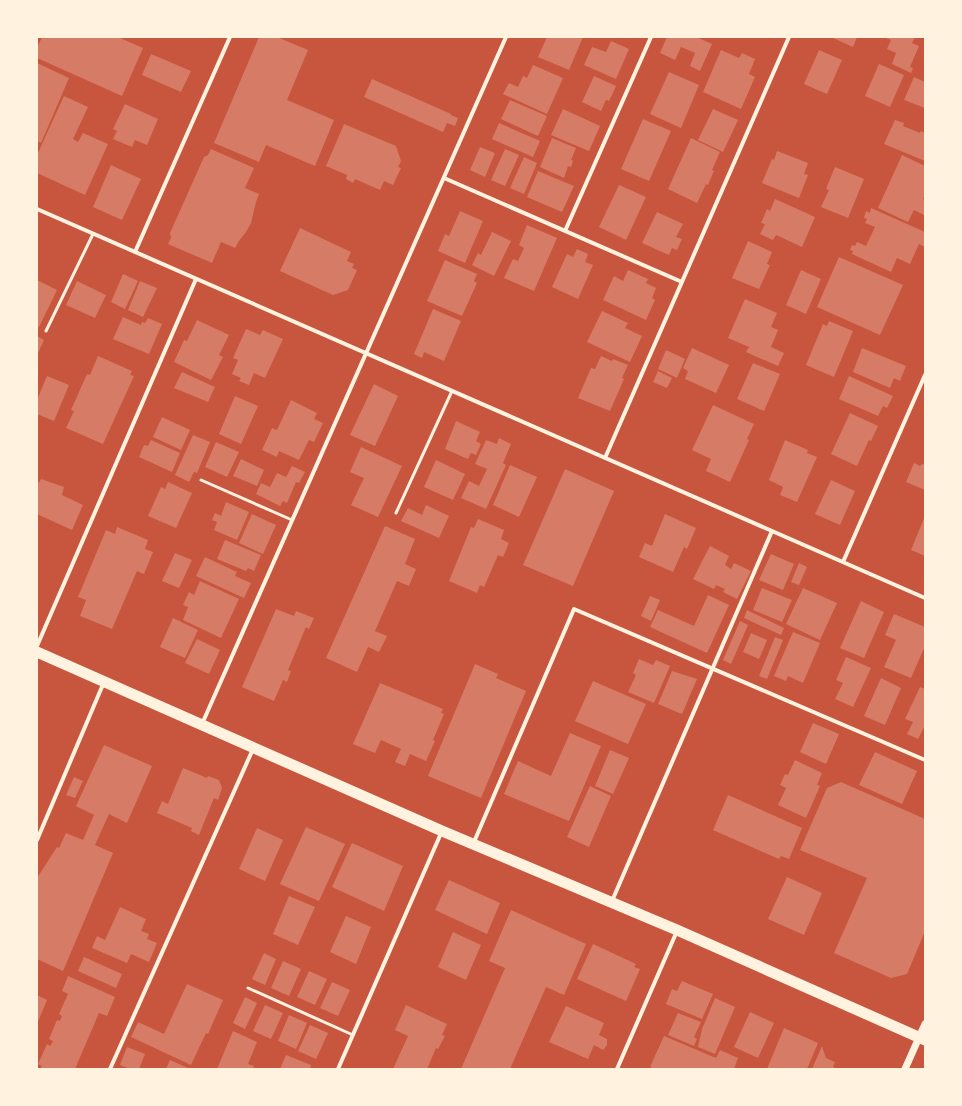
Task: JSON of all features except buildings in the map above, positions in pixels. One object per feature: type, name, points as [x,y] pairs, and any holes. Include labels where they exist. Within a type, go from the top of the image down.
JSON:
[{"type":"highway","points":[[37,652],[442,831],[677,930],[922,1038]]},
{"type":"street","points":[[135,252],[230,37]]},
{"type":"street","points":[[202,724],[506,37]]},
{"type":"street","points":[[565,231],[651,37]]},
{"type":"street","points":[[605,458],[788,37]]},
{"type":"street","points":[[444,178],[682,282]]},
{"type":"street","points":[[37,209],[925,598]]},
{"type":"street","points":[[37,646],[196,279]]},
{"type":"street","points":[[843,562],[925,375]]},
{"type":"street","points":[[612,902],[772,531]]},
{"type":"street","points":[[473,844],[574,609],[925,760]]},
{"type":"street","points":[[37,840],[104,682]]},
{"type":"street","points":[[110,1069],[254,747]]},
{"type":"street","points":[[338,1069],[442,831]]},
{"type":"street","points":[[616,1069],[677,930]]},
{"type":"street","points":[[905,1069],[922,1038],[925,1024]]},
{"type":"lane","points":[[46,331],[93,234]]},
{"type":"lane","points":[[396,513],[452,391]]},
{"type":"lane","points":[[200,480],[292,520]]},
{"type":"lane","points":[[248,988],[353,1035]]}]
